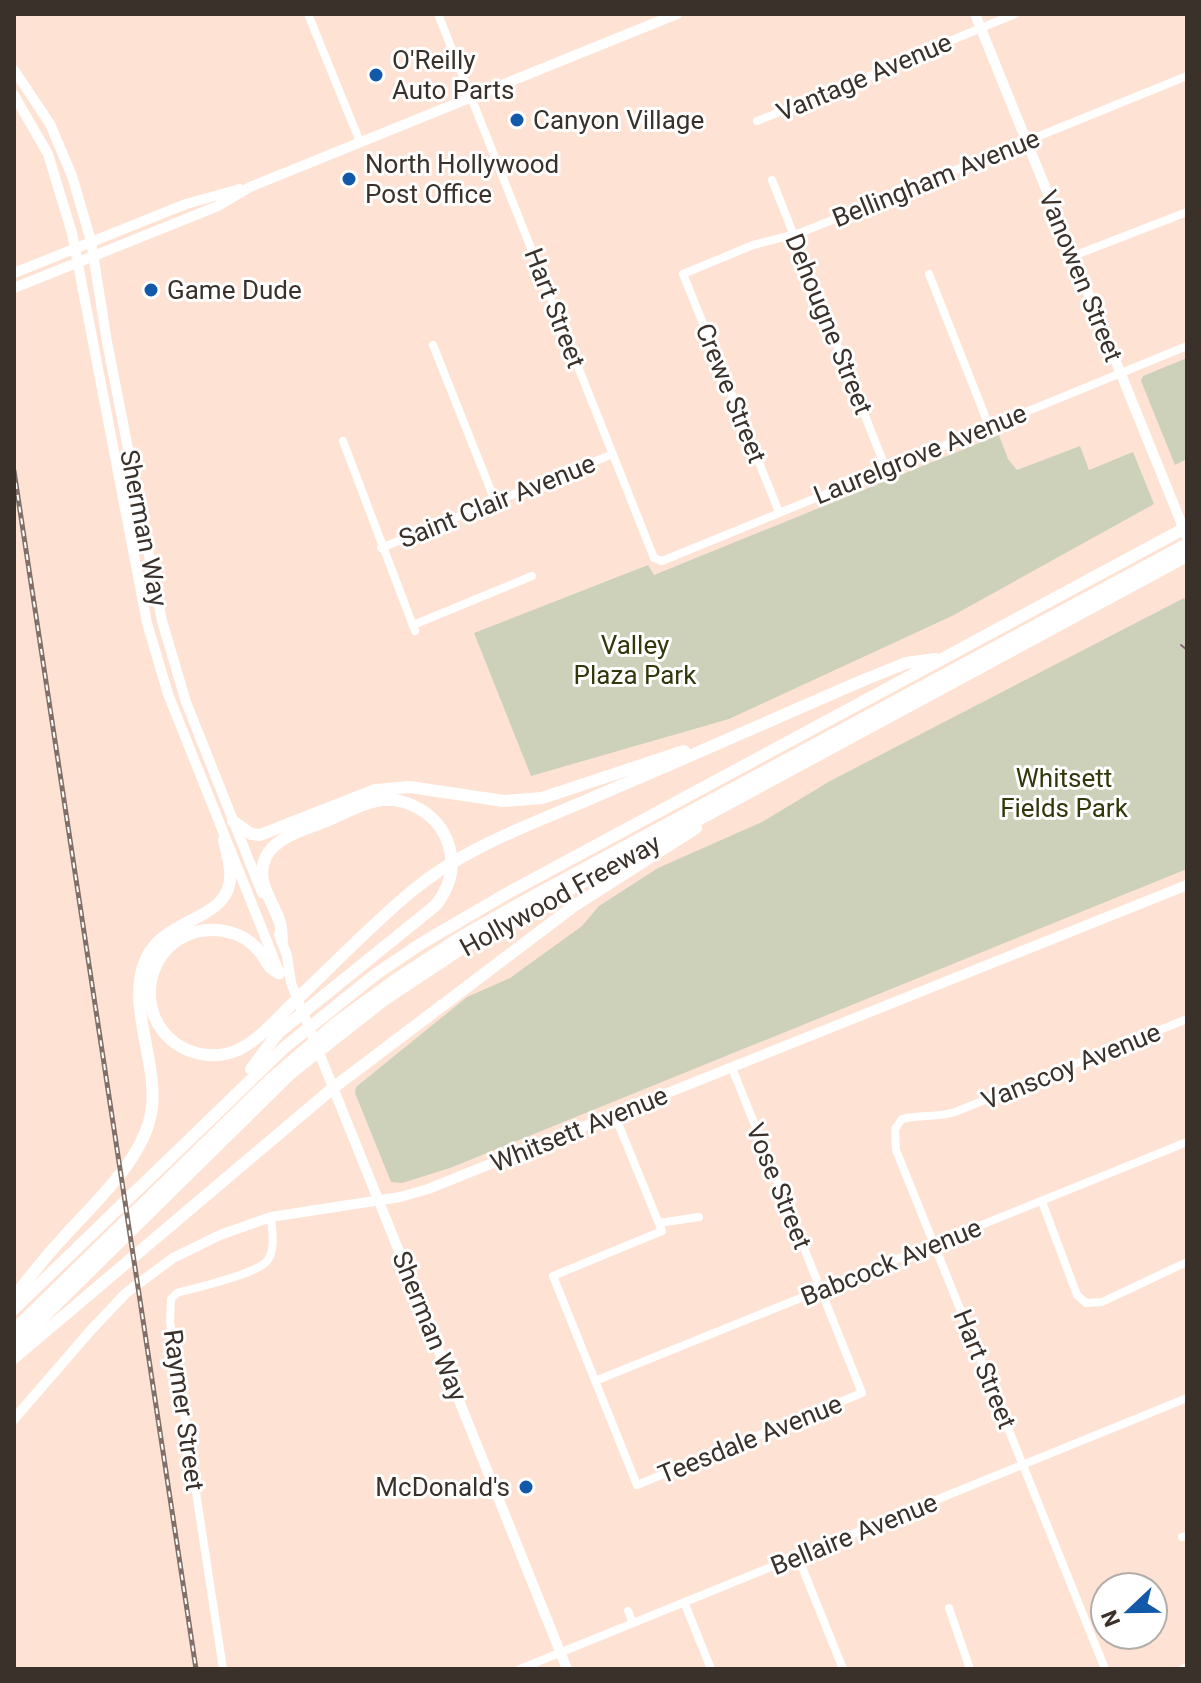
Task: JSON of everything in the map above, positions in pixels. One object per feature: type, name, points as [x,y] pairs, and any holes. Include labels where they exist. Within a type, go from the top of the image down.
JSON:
[{"type":"highway","name":"Hollywood Freeway","points":[[14,1346],[291,1073],[372,1009],[470,943],[741,796],[1163,554],[1187,527]]},
{"type":"highway","points":[[14,1330],[270,1080],[336,1023],[395,980],[528,899],[1163,554],[1187,537]]},
{"type":"highway","points":[[14,1320],[285,1057],[351,1004],[421,954],[518,897],[1187,544]]},
{"type":"highway","name":"Hollywood Freeway","points":[[14,1309],[285,1047],[336,1005],[422,943],[506,894],[946,657],[1163,554],[1187,556]]},
{"type":"highway","points":[[279,973],[270,969],[258,949],[242,937],[221,930],[198,932],[172,944],[156,964],[149,991],[153,1014],[170,1040],[190,1051],[217,1055],[237,1050],[276,1020],[428,878],[471,852],[906,663],[946,657]]},
{"type":"highway","points":[[233,821],[251,834],[260,835],[355,797],[396,787],[504,801],[542,798],[726,740]]},
{"type":"highway","points":[[14,1358],[331,1084],[574,906],[654,857],[741,796]]},
{"type":"highway","points":[[226,1101],[279,1032],[423,917],[443,897],[452,875],[452,857],[442,829],[420,808],[387,800],[365,805],[275,844],[263,861],[262,871],[281,924],[282,941]]},
{"type":"highway","points":[[14,1297],[140,1146],[152,1107],[140,999],[143,966],[162,936],[211,911],[227,897],[231,871],[224,840]]},
{"type":"main road","points":[[14,288],[218,206],[250,187],[677,14]]},
{"type":"main road","name":"Vanowen Street","points":[[975,14],[1187,537]]},
{"type":"main road","name":"Sherman Way","points":[[14,70],[62,148],[91,241],[162,621],[186,702],[282,941],[291,983],[567,1669]]},
{"type":"main road","name":"Sherman Way","points":[[14,95],[48,154],[76,247],[147,623],[156,655],[224,840],[279,973],[291,983]]},
{"type":"main road","points":[[14,273],[209,196],[250,187]]},
{"type":"main road","points":[[111,435],[125,433]]},
{"type":"main road","points":[[147,623],[162,621]]},
{"type":"main road","points":[[156,655],[170,652]]},
{"type":"main road","points":[[172,705],[186,702]]},
{"type":"main road","name":"Whitsett Avenue","points":[[14,1419],[91,1330],[144,1277],[173,1258],[220,1235],[271,1217],[428,1189],[1187,885]]},
{"type":"street","points":[[308,14],[360,142]]},
{"type":"street","name":"Hart Street","points":[[438,14],[654,558]]},
{"type":"street","name":"Vantage Avenue","points":[[757,121],[913,59],[1015,14]]},
{"type":"street","name":"Bellingham Avenue","points":[[683,274],[753,245],[793,235],[1187,76]]},
{"type":"street","name":"Dehougne Street","points":[[772,180],[886,469]]},
{"type":"street","points":[[1073,256],[1187,212]]},
{"type":"street","name":"Crewe Street","points":[[683,274],[779,512]]},
{"type":"street","points":[[929,274],[989,426]]},
{"type":"street","points":[[433,345],[495,501]]},
{"type":"street","name":"Laurelgrove Avenue","points":[[654,558],[662,561],[1187,346]]},
{"type":"street","points":[[343,441],[372,515],[381,548],[414,628],[532,576]]},
{"type":"street","name":"Saint Clair Avenue","points":[[381,548],[613,454]]},
{"type":"street","name":"Vanscoy Avenue","points":[[955,1112],[1187,1019]]},
{"type":"street","name":"Vose Street","points":[[732,1068],[862,1393]]},
{"type":"street","name":"Hart Street","points":[[955,1112],[934,1118],[902,1119],[895,1129],[896,1150],[1105,1669]]},
{"type":"street","points":[[615,1116],[660,1227]]},
{"type":"street","name":"Babcock Avenue","points":[[595,1381],[1187,1142]]},
{"type":"street","points":[[1042,1202],[1077,1295],[1086,1303],[1102,1302],[1187,1262]]},
{"type":"street","name":"Raymer Street","points":[[223,1669],[170,1322],[171,1299],[177,1293],[254,1270],[267,1262],[272,1249],[271,1217]]},
{"type":"street","points":[[595,1381],[553,1276],[660,1227],[699,1217]]},
{"type":"street","name":"Teesdale Avenue","points":[[595,1381],[637,1485],[862,1393]]},
{"type":"street","name":"Bellaire Avenue","points":[[520,1669],[1187,1398]]},
{"type":"street","points":[[798,1557],[843,1669]]},
{"type":"street","points":[[684,1602],[711,1669]]},
{"type":"street","points":[[949,1608],[970,1669]]},
{"type":"street","points":[[628,1611],[633,1623]]},
{"type":"green space","points":[[1187,358],[1187,459],[1175,465],[1141,381],[1143,376]]},
{"type":"green space","name":"Valley Plaza Park","points":[[999,435],[1008,459],[1017,470],[1080,446],[1089,470],[1133,452],[1154,504],[952,616],[729,719],[531,776],[474,633],[648,565],[654,575]]},
{"type":"green space","name":"Whitsett Fields Park","points":[[1184,598],[1187,604],[1187,869],[450,1168],[402,1183],[391,1182],[355,1093],[356,1087],[467,997],[510,978],[582,926],[599,906],[658,868],[762,822],[830,781]]},
{"type":"waterway","points":[[1181,645],[1187,650]]},
{"type":"railway","points":[[14,471],[196,1669]]},
{"type":"place","name":"O'Reilly Auto Parts","points":[[376,75]]},
{"type":"place","name":"Canyon Village","points":[[517,120]]},
{"type":"place","name":"North Hollywood Post Office","points":[[349,179]]},
{"type":"place","name":"Game Dude","points":[[151,290]]},
{"type":"place","name":"McDonald's","points":[[526,1487]]}]
